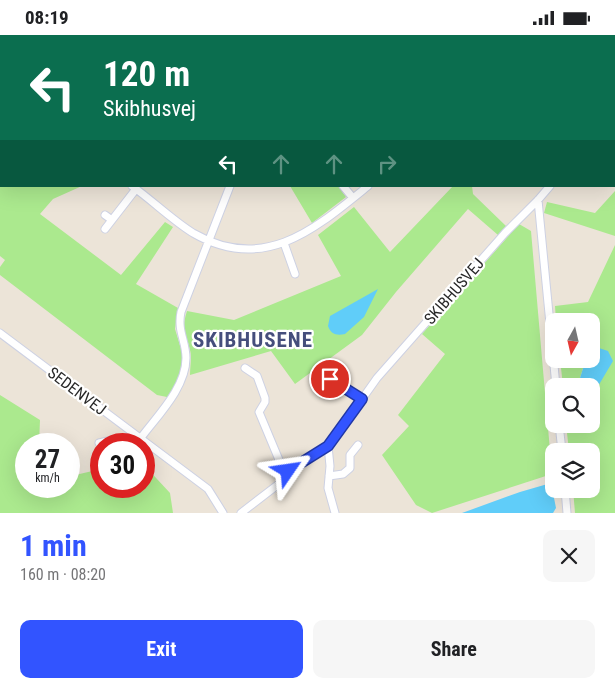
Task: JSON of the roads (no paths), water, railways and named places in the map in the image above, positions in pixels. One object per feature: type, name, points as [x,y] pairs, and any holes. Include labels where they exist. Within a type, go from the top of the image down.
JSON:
[{"type":"street","points":[[105,229],[134,187],[192,232],[208,241],[246,249],[272,246],[301,236],[367,187]]},
{"type":"street","points":[[144,433],[181,383],[185,372],[186,356],[179,329],[179,321],[230,187]]},
{"type":"street","points":[[345,187],[353,198]]},
{"type":"street","name":"SKIBHUSVEJ","points":[[241,513],[284,480],[288,471],[328,446],[378,377],[498,240],[549,187]]},
{"type":"street","points":[[538,200],[555,378]]},
{"type":"street","points":[[105,215],[112,220]]},
{"type":"street","points":[[284,243],[295,274]]},
{"type":"street","name":"SEDENVEJ","points":[[0,333],[132,433]]},
{"type":"street","points":[[245,368],[257,376],[265,398],[265,402],[259,412],[282,467],[288,471]]},
{"type":"street","points":[[330,379],[362,399]]},
{"type":"street","points":[[329,476],[343,474],[350,468],[350,455],[358,445]]},
{"type":"street","points":[[328,446],[330,466],[328,489],[335,513]]},
{"type":"street","points":[[155,453],[208,489],[223,513]]},
{"type":"street","points":[[566,498],[567,513]]},
{"type":"water","points":[[378,289],[364,317],[345,334],[332,333],[328,326],[330,316]]},
{"type":"water","points":[[600,348],[608,351],[613,361],[600,383],[600,378],[580,378],[583,368],[600,368]]},
{"type":"water","points":[[545,485],[545,498],[554,498],[556,508],[553,513],[462,513]]},
{"type":"district","name":"SKIBHUSENE","points":[[253,340]]}]
